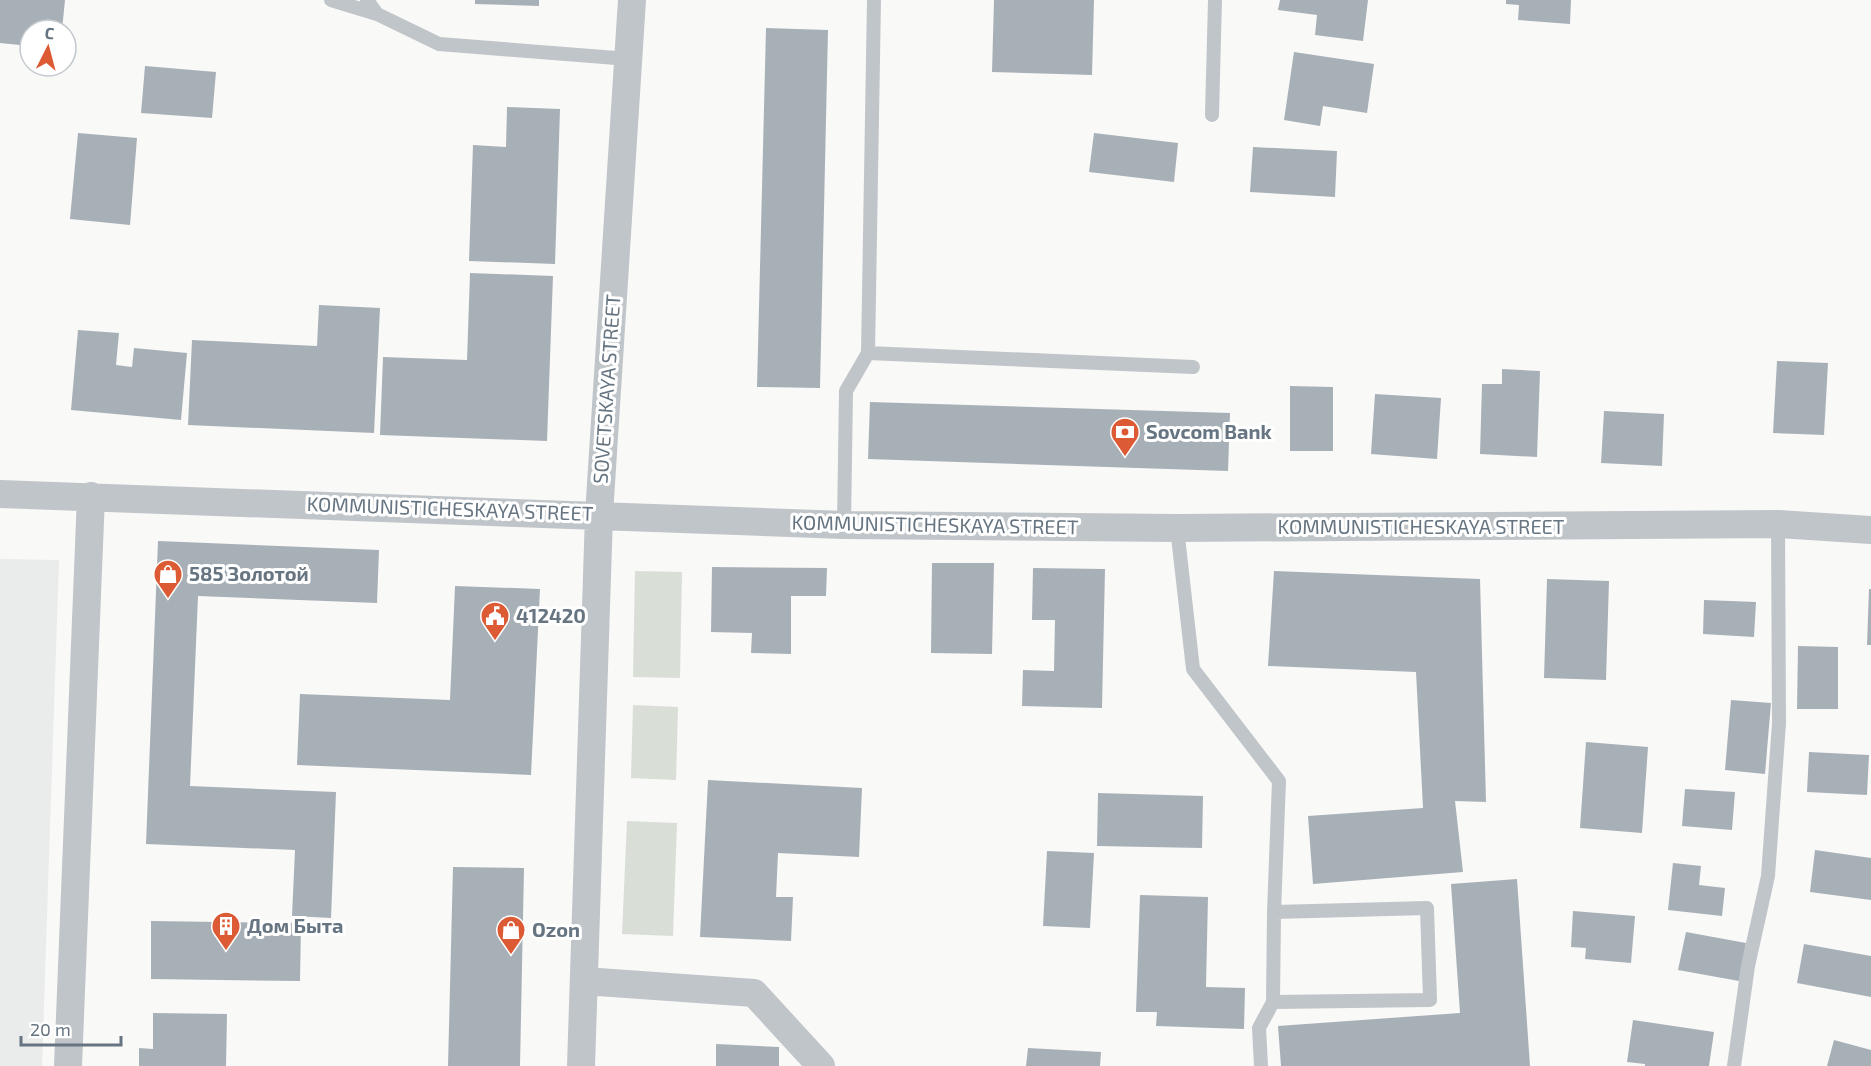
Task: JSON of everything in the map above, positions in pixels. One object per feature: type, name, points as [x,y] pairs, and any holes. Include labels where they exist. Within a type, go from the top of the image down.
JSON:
[{"type":"street","name":"SOVETSKAYA STREET","points":[[581,1066],[599,515],[632,0]]},
{"type":"street","name":"KOMMUNISTICHESKAYA STREET","points":[[0,494],[844,525],[1177,528],[1778,524],[1871,530]]},
{"type":"street","points":[[69,1066],[91,496]]},
{"type":"street","points":[[584,981],[754,993],[821,1066]]},
{"type":"lane","points":[[331,0],[377,14],[439,44],[629,59]]},
{"type":"lane","points":[[367,0],[377,14]]},
{"type":"lane","points":[[844,525],[846,391],[868,353],[874,0]]},
{"type":"lane","points":[[1212,115],[1215,0]]},
{"type":"lane","points":[[868,353],[1193,367]]},
{"type":"lane","points":[[1734,1066],[1749,966],[1768,876],[1779,723],[1778,524]]},
{"type":"lane","points":[[1177,528],[1193,669],[1279,781],[1273,1002],[1259,1028],[1261,1066]]},
{"type":"lane","points":[[1273,1002],[1430,1000],[1427,908],[1274,912]]},
{"type":"shaded area","points":[[0,559],[59,560],[42,1066],[0,1066]]},
{"type":"shaded area","points":[[635,571],[682,572],[680,678],[633,677]]},
{"type":"shaded area","points":[[633,705],[678,707],[676,780],[631,778]]},
{"type":"shaded area","points":[[627,821],[677,823],[673,936],[622,934]]},
{"type":"building","points":[[0,0],[65,0],[63,18],[18,18],[18,45],[0,43]]},
{"type":"building","points":[[475,0],[539,0],[539,6],[475,4]]},
{"type":"building","points":[[994,0],[1094,0],[1092,75],[992,72]]},
{"type":"building","points":[[1280,0],[1368,0],[1363,41],[1315,35],[1317,15],[1278,10]]},
{"type":"building","points":[[1506,0],[1571,0],[1570,24],[1518,20],[1519,5],[1506,4]]},
{"type":"building","points":[[766,28],[828,30],[820,388],[757,387]]},
{"type":"building","points":[[1294,52],[1374,64],[1367,113],[1323,106],[1320,126],[1284,120]]},
{"type":"building","points":[[145,66],[216,72],[212,118],[141,113]]},
{"type":"building","points":[[507,107],[560,109],[555,264],[469,261],[473,145],[506,147]]},
{"type":"building","points":[[78,133],[137,138],[130,225],[70,219]]},
{"type":"building","points":[[1094,133],[1178,143],[1174,182],[1089,172]]},
{"type":"building","points":[[1253,147],[1337,151],[1335,197],[1250,192]]},
{"type":"building","points":[[470,273],[553,276],[547,441],[380,435],[383,357],[467,360]]},
{"type":"building","points":[[319,305],[380,308],[374,433],[188,425],[192,340],[317,346]]},
{"type":"building","points":[[78,330],[119,333],[116,365],[132,367],[134,348],[187,353],[181,420],[71,410]]},
{"type":"building","points":[[1777,361],[1828,363],[1824,435],[1773,433]]},
{"type":"building","points":[[1502,369],[1540,371],[1537,457],[1480,454],[1482,384],[1502,384]]},
{"type":"building","points":[[1290,386],[1333,387],[1333,451],[1290,451]]},
{"type":"building","points":[[1375,394],[1441,398],[1437,459],[1371,454]]},
{"type":"building","points":[[870,402],[1230,413],[1228,471],[868,459]]},
{"type":"building","points":[[1604,411],[1664,414],[1662,466],[1601,463]]},
{"type":"building","points":[[158,541],[379,550],[377,603],[198,596],[190,786],[336,792],[331,918],[292,916],[295,850],[146,844]]},
{"type":"building","points":[[932,563],[994,563],[992,654],[931,653]]},
{"type":"building","points":[[712,567],[827,568],[826,596],[791,596],[791,654],[751,653],[752,633],[711,632]]},
{"type":"building","points":[[1033,568],[1105,569],[1102,708],[1022,706],[1023,670],[1054,671],[1055,620],[1032,620]]},
{"type":"building","points":[[1274,571],[1480,579],[1486,802],[1455,801],[1463,872],[1313,884],[1308,816],[1423,808],[1416,672],[1268,666]]},
{"type":"building","points":[[1547,579],[1609,581],[1606,680],[1544,678]]},
{"type":"building","name":"412420","points":[[455,586],[540,589],[531,775],[297,765],[300,694],[450,700]]},
{"type":"building","points":[[1869,589],[1871,589],[1871,645],[1867,645]]},
{"type":"building","points":[[1704,600],[1756,602],[1754,637],[1703,634]]},
{"type":"building","points":[[1798,646],[1838,647],[1838,709],[1797,709]]},
{"type":"building","points":[[1731,700],[1771,703],[1765,774],[1725,770]]},
{"type":"building","points":[[1586,742],[1648,747],[1642,833],[1580,828]]},
{"type":"building","points":[[1809,752],[1869,755],[1867,795],[1807,792]]},
{"type":"building","points":[[708,780],[862,788],[859,857],[778,853],[776,897],[793,897],[791,941],[700,937]]},
{"type":"building","points":[[1685,789],[1735,792],[1732,830],[1682,826]]},
{"type":"building","points":[[1098,793],[1203,796],[1202,848],[1097,846]]},
{"type":"building","points":[[1815,850],[1871,858],[1871,900],[1810,892]]},
{"type":"building","points":[[1047,851],[1094,853],[1090,928],[1043,926]]},
{"type":"building","points":[[1673,863],[1701,866],[1699,885],[1725,888],[1722,916],[1668,910]]},
{"type":"building","points":[[453,867],[524,868],[520,1066],[448,1066]]},
{"type":"building","points":[[1517,879],[1530,1066],[1281,1066],[1278,1026],[1460,1013],[1451,884]]},
{"type":"building","points":[[1140,895],[1208,897],[1206,987],[1245,988],[1244,1029],[1156,1026],[1157,1012],[1136,1012]]},
{"type":"building","points":[[1573,911],[1635,916],[1631,963],[1585,959],[1586,948],[1571,947]]},
{"type":"building","name":"Дом Быта","points":[[151,921],[301,923],[300,981],[151,979]]},
{"type":"building","points":[[1686,932],[1746,943],[1739,981],[1678,970]]},
{"type":"building","points":[[1804,944],[1871,956],[1871,997],[1797,983]]},
{"type":"building","points":[[153,1013],[227,1014],[226,1066],[139,1066],[139,1048],[153,1049]]},
{"type":"building","points":[[1633,1020],[1714,1032],[1709,1066],[1645,1066],[1645,1064],[1627,1062]]},
{"type":"building","points":[[1834,1040],[1871,1050],[1871,1066],[1827,1066]]},
{"type":"building","points":[[716,1044],[779,1047],[779,1066],[716,1066]]},
{"type":"building","points":[[1028,1048],[1101,1052],[1100,1066],[1026,1066]]},
{"type":"place","name":"Sovcom Bank","points":[[1125,458]]},
{"type":"place","name":"585 Золотой","points":[[168,600]]},
{"type":"place","name":"412420","points":[[495,642]]},
{"type":"place","name":"Дом Быта","points":[[226,952]]},
{"type":"place","name":"Ozon","points":[[511,956]]}]
